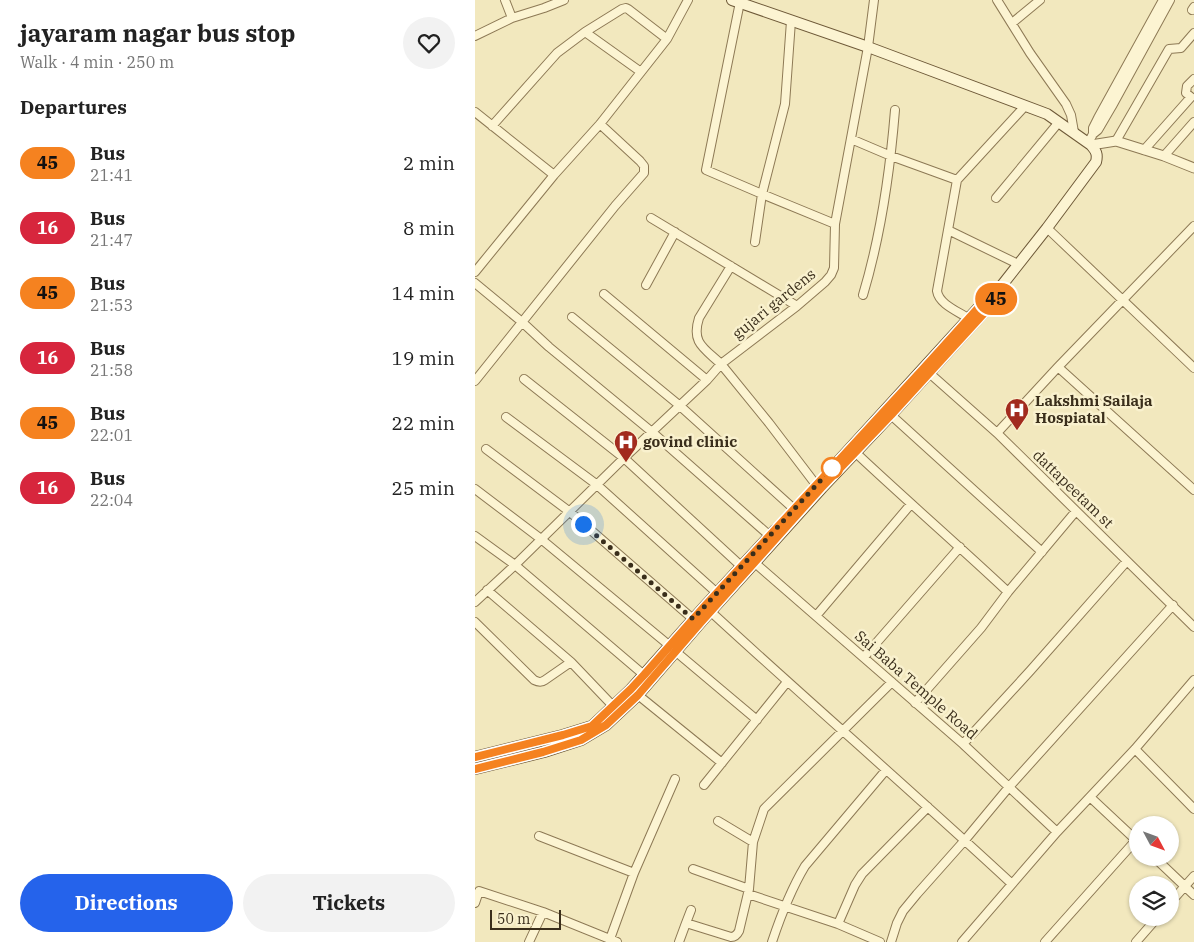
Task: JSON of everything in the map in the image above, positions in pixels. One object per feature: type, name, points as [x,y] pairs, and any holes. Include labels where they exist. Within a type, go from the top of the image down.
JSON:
[{"type":"main road","points":[[475,757],[592,726],[613,706],[710,611],[756,558],[891,415],[968,318],[990,295],[995,294],[1096,162],[1097,155],[1091,141],[1047,114],[868,47],[736,1]]},
{"type":"main road","points":[[475,769],[543,752],[581,740],[606,725],[638,695],[693,619],[741,566],[756,558],[770,536],[858,439],[997,299],[995,294]]},
{"type":"street","points":[[505,0],[511,18]]},
{"type":"street","points":[[475,36],[511,18],[564,0]]},
{"type":"street","points":[[475,272],[553,175],[600,124],[667,39],[688,0]]},
{"type":"street","name":"gujari gardens","points":[[475,602],[570,512],[623,458],[707,380],[721,364],[797,306],[831,276],[834,268],[835,224],[868,47],[874,0]]},
{"type":"street","points":[[997,0],[1030,53],[1066,104],[1075,132]]},
{"type":"street","points":[[1011,23],[1040,0]]},
{"type":"street","points":[[1091,141],[1093,128],[1098,118],[1163,0]]},
{"type":"street","points":[[1091,141],[1170,0]]},
{"type":"street","points":[[736,1],[706,170],[835,224]]},
{"type":"street","points":[[492,126],[557,53],[585,32],[622,9],[625,8],[631,11],[667,39]]},
{"type":"street","points":[[755,242],[762,194],[785,104],[791,21]]},
{"type":"street","points":[[585,32],[641,72]]},
{"type":"street","points":[[1116,141],[1169,49],[1181,48],[1194,33]]},
{"type":"street","points":[[1144,150],[1191,97],[1187,93],[1187,86],[1194,79]]},
{"type":"street","points":[[968,318],[937,296],[957,180],[1025,106]]},
{"type":"street","points":[[863,295],[872,263],[891,156],[895,110]]},
{"type":"street","points":[[475,112],[553,175]]},
{"type":"street","points":[[996,198],[1059,122]]},
{"type":"street","points":[[1164,156],[1194,122]]},
{"type":"street","points":[[475,381],[615,206],[644,173],[644,166],[640,161],[600,124]]},
{"type":"street","points":[[851,139],[957,180]]},
{"type":"street","points":[[1091,141],[1116,141],[1164,156],[1194,168]]},
{"type":"street","points":[[651,218],[797,306]]},
{"type":"street","points":[[1047,228],[1194,368]]},
{"type":"street","points":[[947,230],[1019,264]]},
{"type":"street","points":[[997,433],[1058,366],[1193,231]]},
{"type":"street","points":[[646,285],[675,232]]},
{"type":"street","points":[[731,266],[699,318],[696,328],[697,340],[721,364],[817,486]]},
{"type":"street","points":[[475,283],[652,432],[770,536]]},
{"type":"street","points":[[605,294],[707,380]]},
{"type":"street","points":[[572,317],[679,405],[794,509]]},
{"type":"street","points":[[1058,366],[1194,490]]},
{"type":"street","name":"dattapeetam st","points":[[927,371],[997,433],[1193,623]]},
{"type":"street","points":[[523,379],[623,458],[741,566]]},
{"type":"street","points":[[891,415],[1042,552]]},
{"type":"street","points":[[506,417],[596,484],[717,593]]},
{"type":"street","points":[[486,448],[570,512],[693,619]]},
{"type":"street","points":[[856,453],[1008,592]]},
{"type":"street","points":[[475,489],[541,539],[757,720]]},
{"type":"street","points":[[816,616],[911,504]]},
{"type":"street","points":[[915,703],[981,628],[1008,592],[1076,511]]},
{"type":"street","points":[[475,536],[515,565],[644,675]]},
{"type":"street","points":[[864,657],[960,547]]},
{"type":"street","name":"Sai Baba Temple Road","points":[[756,558],[816,616],[963,744],[1057,832]]},
{"type":"street","points":[[963,744],[1127,561]]},
{"type":"street","points":[[487,590],[571,662],[613,706]]},
{"type":"street","points":[[891,942],[903,911],[917,894],[1009,787],[1173,605]]},
{"type":"street","points":[[710,611],[1012,884]]},
{"type":"street","points":[[475,622],[538,682],[545,680],[571,662]]},
{"type":"street","points":[[962,942],[1057,832],[1135,749],[1194,680]]},
{"type":"street","points":[[703,786],[787,682]]},
{"type":"street","points":[[687,923],[734,937],[739,931],[749,891],[753,842],[764,809],[892,682]]},
{"type":"street","points":[[638,695],[722,763]]},
{"type":"street","points":[[1135,749],[1194,809]]},
{"type":"street","points":[[772,942],[784,906],[805,866],[886,770]]},
{"type":"street","points":[[475,903],[477,888],[543,912],[613,941],[634,872],[675,779]]},
{"type":"street","points":[[1090,797],[1129,833]]},
{"type":"street","points":[[838,924],[855,885],[862,874],[927,806]]},
{"type":"street","points":[[718,821],[753,842]]},
{"type":"street","points":[[539,836],[634,872]]},
{"type":"street","points":[[1045,942],[1129,849]]},
{"type":"street","points":[[1164,866],[1194,895]]},
{"type":"street","points":[[693,869],[880,942]]},
{"type":"street","points":[[1179,893],[1194,876]]},
{"type":"street","points":[[679,942],[691,910]]},
{"type":"street","points":[[529,942],[543,912]]},
{"type":"street","points":[[1135,942],[1150,926]]},
{"type":"bus line","name":"45","points":[[475,757],[592,726],[644,675],[968,318],[990,295],[995,294],[997,299],[966,334],[821,488],[638,695],[606,725],[581,740],[543,752],[475,769]]},
{"type":"place","name":"Lakshmi Sailaja Hospiatal","points":[[1017,431]]},
{"type":"place","name":"govind clinic","points":[[626,463]]},
{"type":"route","points":[[583,524],[693,619],[832,468]]}]
